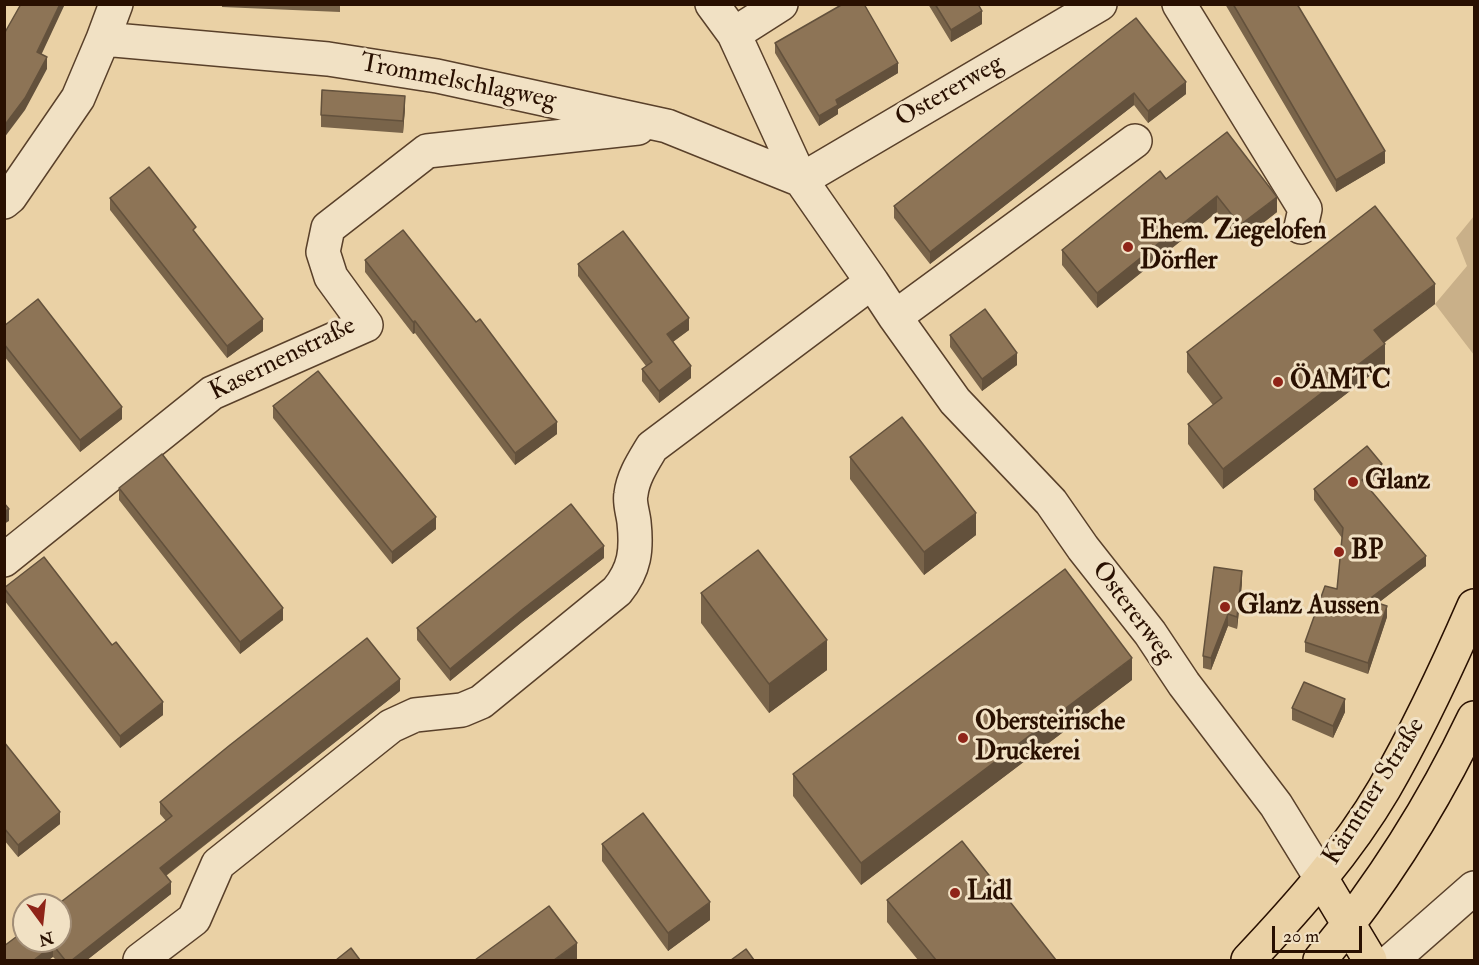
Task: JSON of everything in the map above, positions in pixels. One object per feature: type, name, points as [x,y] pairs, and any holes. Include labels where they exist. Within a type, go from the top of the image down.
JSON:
[{"type":"main road","name":"Kärntner Straße","points":[[1248,960],[1321,878],[1383,790],[1425,714],[1474,606]]},
{"type":"main road","name":"Kärntner Straße","points":[[1320,960],[1348,926],[1423,814],[1474,718]]},
{"type":"main road","name":"Ostererweg","points":[[1321,878],[1370,960]]},
{"type":"street","points":[[4,202],[10,197],[78,98],[104,39],[116,4]]},
{"type":"street","name":"Ostererweg","points":[[712,4],[735,34],[801,180],[895,317],[955,401],[1051,502],[1276,805],[1321,878]]},
{"type":"street","points":[[735,34],[782,4]]},
{"type":"street","name":"Ostererweg","points":[[801,180],[1100,4]]},
{"type":"street","points":[[1179,4],[1305,209],[1300,227]]},
{"type":"street","name":"Trommelschlagweg","points":[[104,39],[339,61],[437,76],[667,126],[801,180]]},
{"type":"street","name":"Kasernenstraße","points":[[4,560],[212,393],[366,325],[331,277],[323,252],[328,228],[427,151],[667,126]]},
{"type":"street","points":[[895,317],[1135,141]]},
{"type":"street","points":[[140,960],[195,919],[218,864],[391,726],[415,715],[462,710],[481,702],[617,591],[628,578],[635,556],[630,495],[638,470],[652,447],[873,282]]},
{"type":"street","points":[[1392,960],[1474,888]]},
{"type":"shaded area","points":[[1474,216],[1474,355],[1435,304],[1467,266],[1456,238]]},
{"type":"building","points":[[21,4],[60,4],[37,52],[47,57],[25,98],[4,126],[4,34]]},
{"type":"building","points":[[843,4],[864,4],[898,63],[836,100],[838,105],[819,116],[775,43]]},
{"type":"building","points":[[935,4],[978,4],[982,11],[951,30]]},
{"type":"building","points":[[1233,4],[1297,4],[1385,151],[1336,180]]},
{"type":"building","points":[[1136,18],[1186,82],[1148,111],[1134,93],[930,252],[894,206]]},
{"type":"building","points":[[322,90],[405,96],[403,121],[321,115]]},
{"type":"building","points":[[1227,132],[1277,197],[1240,225],[1217,196],[1097,293],[1062,250],[1160,171],[1166,179]]},
{"type":"building","points":[[149,167],[196,227],[193,230],[263,319],[227,346],[110,198]]},
{"type":"building","points":[[1375,206],[1435,284],[1374,330],[1385,344],[1223,469],[1188,424],[1222,398],[1187,352]]},
{"type":"building","points":[[403,230],[476,322],[480,319],[557,422],[515,453],[415,321],[413,322],[365,260]]},
{"type":"building","points":[[623,231],[689,318],[667,334],[691,366],[659,391],[642,369],[652,362],[578,264]]},
{"type":"building","points":[[38,299],[122,407],[80,440],[4,344],[4,326]]},
{"type":"building","points":[[985,309],[1017,353],[982,379],[950,335]]},
{"type":"building","points":[[318,371],[436,517],[392,552],[273,406]]},
{"type":"building","points":[[902,417],[976,513],[924,552],[850,457]]},
{"type":"building","points":[[1367,446],[1382,464],[1362,480],[1426,556],[1368,600],[1387,606],[1368,663],[1305,642],[1325,586],[1337,589],[1343,528],[1314,489]]},
{"type":"building","points":[[162,454],[283,608],[240,642],[119,488]]},
{"type":"building","points":[[571,504],[604,546],[450,669],[417,628]]},
{"type":"building","points":[[758,550],[827,640],[769,684],[701,593]]},
{"type":"building","points":[[44,557],[112,645],[116,642],[163,702],[120,736],[4,588]]},
{"type":"building","name":"Glanz Aussen","points":[[1214,567],[1242,571],[1237,617],[1228,614],[1211,658],[1203,656]]},
{"type":"building","name":"Obersteirische Druckerei","points":[[1065,569],[1132,658],[861,863],[793,774]]},
{"type":"building","points":[[367,638],[400,679],[160,868],[171,882],[72,960],[65,960],[59,953],[72,953],[72,893],[172,816],[160,802]]},
{"type":"building","points":[[1304,682],[1345,699],[1333,726],[1292,708]]},
{"type":"building","points":[[4,742],[60,812],[18,845],[4,828]]},
{"type":"building","points":[[643,813],[710,902],[668,933],[602,844]]},
{"type":"building","name":"Lidl","points":[[962,841],[1056,960],[936,960],[887,900]]},
{"type":"building","points":[[549,906],[577,943],[554,960],[475,960]]},
{"type":"building","points":[[12,940],[12,953],[43,953],[34,960],[4,960],[4,946]]},
{"type":"building","points":[[351,948],[360,960],[336,960]]},
{"type":"building","points":[[746,949],[754,960],[731,960]]},
{"type":"place","name":"Ehem. Ziegelofen Dörfler","points":[[1128,247]]},
{"type":"place","name":"ÖAMTC","points":[[1278,382]]},
{"type":"place","name":"Glanz","points":[[1353,482]]},
{"type":"place","name":"BP","points":[[1339,552]]},
{"type":"place","name":"Glanz Aussen","points":[[1225,607]]},
{"type":"place","name":"Obersteirische Druckerei","points":[[963,738]]},
{"type":"place","name":"Lidl","points":[[955,893]]}]
